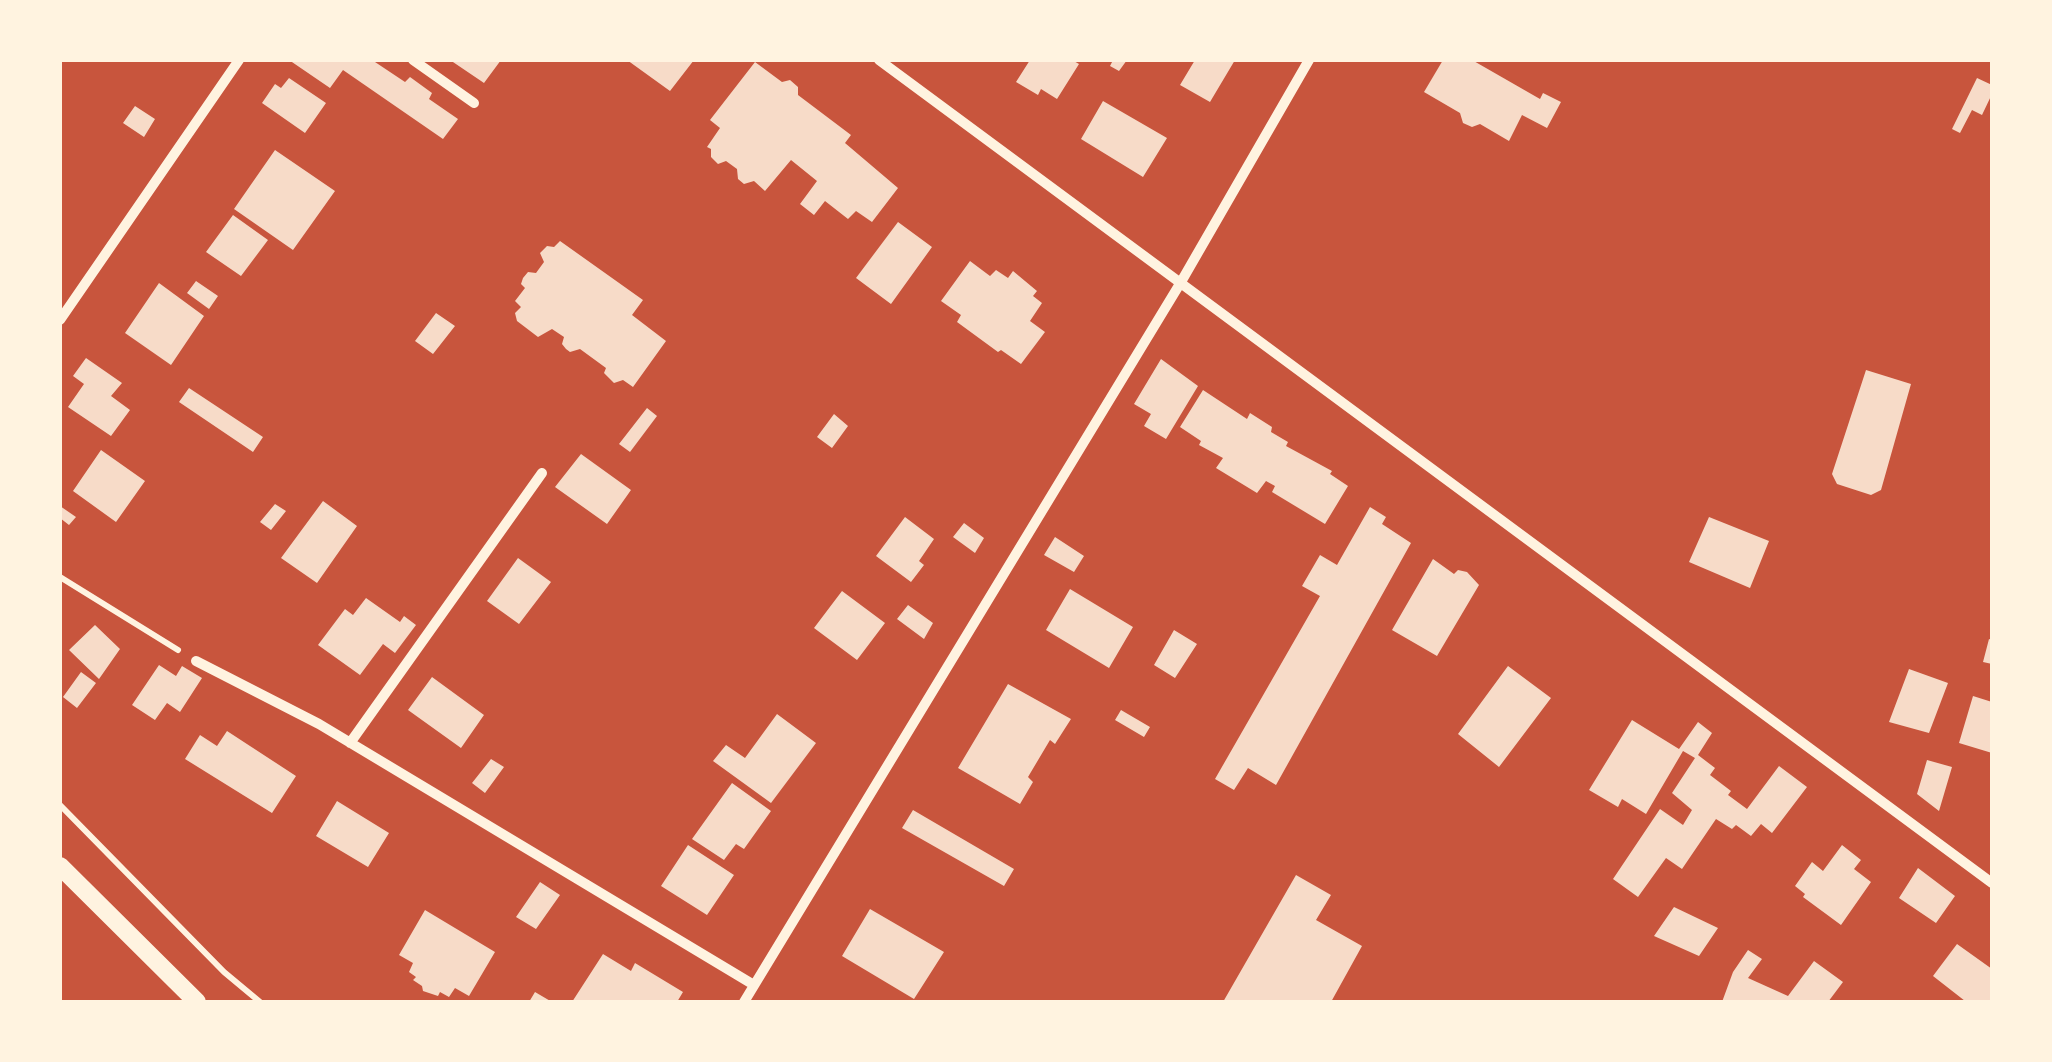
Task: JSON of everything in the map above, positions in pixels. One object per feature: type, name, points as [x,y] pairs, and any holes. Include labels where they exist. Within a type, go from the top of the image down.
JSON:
[{"type":"street","points":[[60,320],[239,60]]},
{"type":"street","points":[[413,60],[474,103]]},
{"type":"street","points":[[879,60],[1992,883]]},
{"type":"street","points":[[744,1002],[1181,282],[1308,60]]},
{"type":"street","points":[[350,743],[542,473]]},
{"type":"street","points":[[196,661],[350,743],[754,985]]},
{"type":"street","points":[[60,866],[197,1002]]},
{"type":"path","points":[[60,578],[196,661]]},
{"type":"path","points":[[60,805],[224,972],[260,1002]]},
{"type":"building","points":[[289,60],[372,60],[405,82],[410,77],[432,93],[429,99],[458,119],[443,139],[343,70],[330,88]]},
{"type":"building","points":[[450,60],[501,60],[484,83]]},
{"type":"building","points":[[627,60],[694,60],[670,91]]},
{"type":"building","points":[[1030,60],[1072,60],[1079,64],[1057,99],[1041,89],[1038,95],[1016,82]]},
{"type":"building","points":[[1113,60],[1127,60],[1119,71],[1110,66]]},
{"type":"building","points":[[1195,60],[1235,60],[1210,102],[1180,85]]},
{"type":"building","points":[[1443,60],[1472,60],[1540,99],[1543,93],[1561,102],[1547,128],[1522,115],[1509,141],[1480,124],[1472,127],[1463,123],[1460,113],[1424,92]]},
{"type":"building","points":[[755,62],[782,82],[790,80],[798,87],[798,95],[851,135],[845,143],[898,188],[872,222],[856,211],[848,219],[825,201],[814,215],[800,204],[817,181],[791,160],[765,191],[754,181],[744,184],[738,179],[737,169],[726,161],[718,164],[711,157],[707,147],[720,128],[710,120]]},
{"type":"building","points":[[289,78],[326,103],[305,133],[262,103],[275,84],[281,88]]},
{"type":"building","points":[[1977,78],[1992,85],[1992,94],[1982,115],[1972,110],[1960,133],[1952,129]]},
{"type":"building","points":[[1103,101],[1167,138],[1143,177],[1081,139]]},
{"type":"building","points":[[135,106],[155,119],[144,137],[123,123]]},
{"type":"building","points":[[275,150],[335,191],[293,250],[234,209]]},
{"type":"building","points":[[233,215],[268,240],[241,276],[206,252]]},
{"type":"building","points":[[898,222],[932,247],[891,304],[856,278]]},
{"type":"building","points":[[560,241],[643,300],[632,315],[666,341],[633,387],[623,380],[614,383],[604,373],[606,368],[580,349],[570,352],[562,344],[564,337],[552,329],[538,337],[517,321],[515,313],[521,307],[515,301],[525,288],[521,284],[523,278],[528,272],[536,273],[544,262],[540,253],[547,246],[554,247]]},
{"type":"building","points":[[970,261],[990,276],[996,270],[1008,278],[1013,271],[1037,291],[1033,296],[1042,303],[1030,321],[1045,332],[1021,364],[957,322],[961,315],[941,301]]},
{"type":"building","points":[[196,281],[218,296],[209,309],[187,293]]},
{"type":"building","points":[[159,283],[204,316],[171,365],[125,333]]},
{"type":"building","points":[[436,313],[455,326],[433,354],[415,341]]},
{"type":"building","points":[[86,358],[122,383],[111,396],[130,410],[111,436],[68,407],[84,384],[73,376]]},
{"type":"building","points":[[1161,359],[1198,386],[1166,439],[1144,426],[1151,414],[1134,404]]},
{"type":"building","points":[[1866,370],[1911,384],[1881,490],[1871,495],[1837,484],[1832,474]]},
{"type":"building","points":[[189,388],[263,437],[253,452],[179,402]]},
{"type":"building","points":[[1203,390],[1247,419],[1250,413],[1272,427],[1271,432],[1288,442],[1286,446],[1332,471],[1330,474],[1348,486],[1325,524],[1272,492],[1275,486],[1266,481],[1257,493],[1216,468],[1223,458],[1199,445],[1201,441],[1180,427]]},
{"type":"building","points":[[647,408],[657,416],[630,452],[619,444]]},
{"type":"building","points":[[834,414],[848,426],[832,448],[817,437]]},
{"type":"building","points":[[101,450],[145,481],[116,522],[73,491]]},
{"type":"building","points":[[581,454],[631,490],[607,524],[555,487]]},
{"type":"building","points":[[323,501],[357,526],[317,583],[281,558]]},
{"type":"building","points":[[275,504],[286,511],[271,530],[260,522]]},
{"type":"building","points":[[60,506],[76,517],[69,525],[60,518]]},
{"type":"building","points":[[1370,507],[1386,517],[1382,524],[1411,543],[1276,785],[1248,768],[1234,790],[1215,779],[1320,596],[1302,586],[1320,555],[1337,565]]},
{"type":"building","points":[[905,517],[934,539],[919,561],[924,565],[911,582],[876,556]]},
{"type":"building","points":[[1709,517],[1769,541],[1750,588],[1689,562]]},
{"type":"building","points":[[964,523],[984,538],[975,553],[953,537]]},
{"type":"building","points":[[1055,537],[1084,556],[1074,572],[1044,555]]},
{"type":"building","points":[[518,558],[551,582],[519,624],[487,601]]},
{"type":"building","points":[[1433,559],[1454,574],[1458,570],[1467,572],[1479,585],[1437,656],[1392,630]]},
{"type":"building","points":[[1070,589],[1133,627],[1109,668],[1046,630]]},
{"type":"building","points":[[842,591],[885,623],[857,660],[814,628]]},
{"type":"building","points":[[366,598],[400,622],[404,616],[416,625],[395,653],[383,644],[360,675],[318,645],[345,609],[353,615]]},
{"type":"building","points":[[908,605],[933,623],[924,639],[897,619]]},
{"type":"building","points":[[95,625],[120,649],[99,679],[69,650]]},
{"type":"building","points":[[1174,630],[1197,644],[1175,678],[1154,665]]},
{"type":"building","points":[[1989,639],[1992,640],[1992,664],[1983,662]]},
{"type":"building","points":[[159,665],[176,676],[182,666],[202,678],[180,712],[167,703],[155,720],[132,705]]},
{"type":"building","points":[[1508,666],[1551,698],[1499,767],[1458,734]]},
{"type":"building","points":[[1909,669],[1948,683],[1929,733],[1889,722]]},
{"type":"building","points":[[81,672],[96,683],[77,708],[63,697]]},
{"type":"building","points":[[432,677],[484,715],[461,748],[408,710]]},
{"type":"building","points":[[1008,684],[1071,719],[1055,744],[1050,740],[1028,777],[1033,782],[1020,804],[958,768]]},
{"type":"building","points":[[1973,696],[1992,702],[1992,753],[1959,743]]},
{"type":"building","points":[[1121,710],[1150,727],[1144,737],[1115,720]]},
{"type":"building","points":[[777,714],[816,743],[771,803],[713,761],[726,745],[745,758]]},
{"type":"building","points":[[1632,720],[1679,749],[1698,722],[1712,733],[1698,755],[1715,768],[1710,775],[1731,791],[1728,795],[1747,809],[1779,766],[1807,787],[1772,833],[1761,824],[1751,836],[1736,825],[1732,829],[1716,819],[1682,869],[1666,858],[1638,897],[1613,879],[1660,809],[1683,825],[1692,810],[1672,793],[1695,758],[1683,751],[1646,814],[1622,799],[1618,807],[1589,790]]},
{"type":"building","points":[[227,731],[296,776],[272,813],[185,759],[200,735],[217,746]]},
{"type":"building","points":[[491,759],[504,767],[485,793],[472,783]]},
{"type":"building","points":[[1927,760],[1952,767],[1939,811],[1917,794]]},
{"type":"building","points":[[732,783],[771,811],[744,849],[736,844],[724,860],[692,839]]},
{"type":"building","points":[[337,801],[389,833],[368,867],[316,836]]},
{"type":"building","points":[[913,810],[1014,869],[1004,886],[902,828]]},
{"type":"building","points":[[688,845],[734,875],[707,915],[661,886]]},
{"type":"building","points":[[1842,845],[1861,860],[1854,869],[1871,882],[1841,925],[1803,897],[1805,894],[1795,886],[1812,862],[1823,871]]},
{"type":"building","points":[[1918,868],[1955,896],[1936,923],[1899,898]]},
{"type":"building","points":[[1296,875],[1331,895],[1316,920],[1362,946],[1331,1002],[1223,1002]]},
{"type":"building","points":[[540,882],[560,895],[536,929],[516,917]]},
{"type":"building","points":[[1674,907],[1718,928],[1699,956],[1654,936]]},
{"type":"building","points":[[870,909],[944,952],[914,999],[842,956]]},
{"type":"building","points":[[425,910],[495,952],[469,996],[455,988],[449,997],[423,991],[409,972],[413,963],[399,955]]},
{"type":"building","points":[[1957,944],[1992,969],[1992,1002],[1965,1001],[1933,976]]},
{"type":"building","points":[[1748,950],[1762,959],[1748,978],[1788,996],[1814,961],[1843,982],[1828,1002],[1722,1002],[1733,972]]},
{"type":"building","points":[[603,954],[631,971],[635,963],[683,992],[677,1002],[572,1002]]},
{"type":"building","points":[[535,992],[552,1002],[529,1002]]}]
